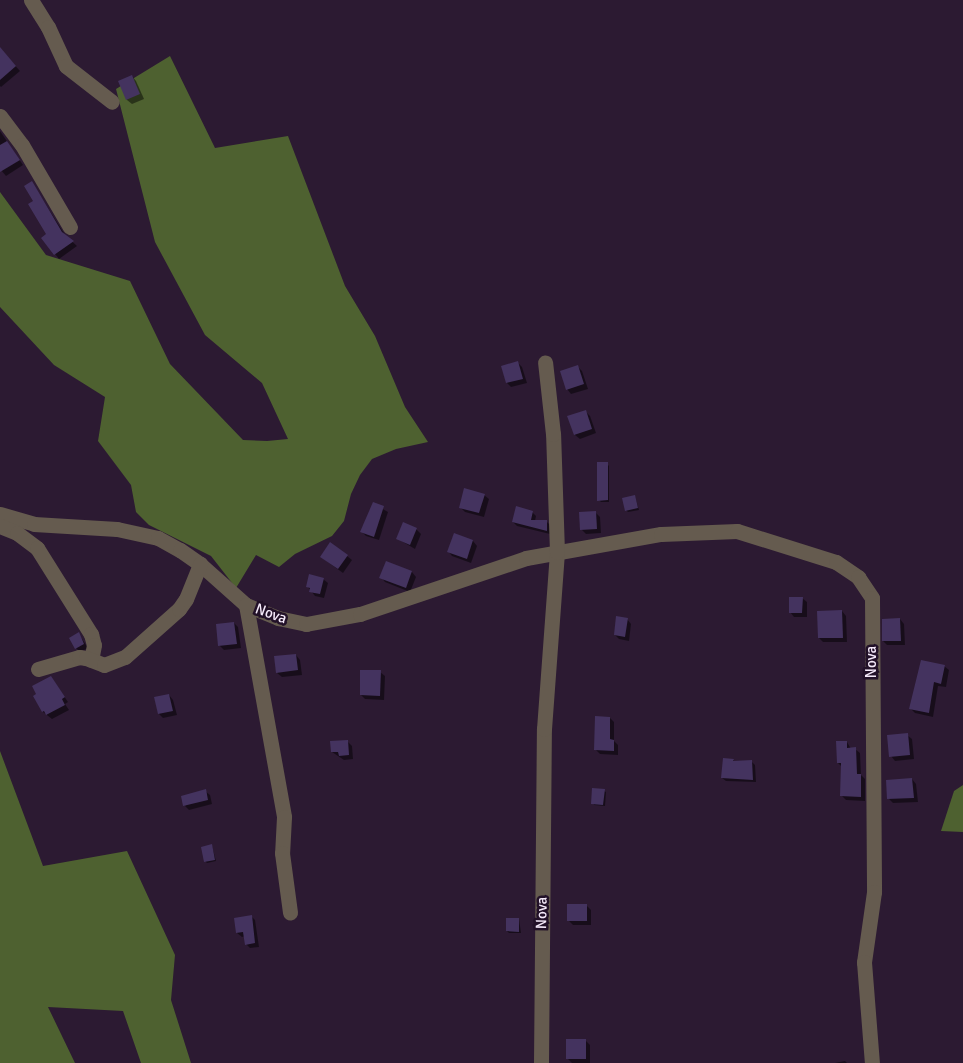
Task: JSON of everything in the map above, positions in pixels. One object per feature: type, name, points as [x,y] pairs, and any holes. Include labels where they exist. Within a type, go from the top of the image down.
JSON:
[{"type":"street","points":[[31,0],[48,27],[66,66],[112,102]]},
{"type":"street","points":[[0,116],[22,145],[70,227]]},
{"type":"street","name":"Nova","points":[[541,1063],[544,729],[557,552],[553,434],[545,362]]},
{"type":"street","name":"Nova","points":[[0,514],[34,524],[137,532],[166,542],[200,564],[246,605],[262,613],[296,623],[338,619],[360,614],[526,558],[661,534],[737,531],[836,562],[858,577],[872,598],[874,892],[864,962],[872,1063]]},
{"type":"street","points":[[0,526],[18,533],[37,548],[91,634],[94,645],[91,660]]},
{"type":"street","points":[[38,669],[79,657],[104,665],[125,657],[179,609],[186,599],[200,564]]},
{"type":"street","points":[[246,605],[284,817],[282,853],[290,912]]},
{"type":"green space","points":[[170,56],[215,148],[288,136],[345,286],[375,336],[405,407],[428,442],[396,449],[372,459],[360,475],[351,494],[344,521],[332,536],[295,554],[279,567],[256,555],[236,588],[211,556],[149,525],[136,512],[131,485],[98,441],[105,397],[54,365],[0,307],[0,192],[46,255],[130,281],[170,364],[243,440],[267,441],[288,439],[262,383],[205,335],[155,242],[116,89]]},
{"type":"green space","points":[[0,751],[43,866],[127,851],[175,955],[171,1000],[191,1063],[141,1063],[123,1011],[48,1007],[75,1063],[0,1063]]},
{"type":"green space","points":[[963,785],[963,832],[941,831],[954,791]]},
{"type":"building","points":[[0,47],[16,66],[0,80]]},
{"type":"building","points":[[132,75],[140,94],[126,100],[118,81]]},
{"type":"building","points":[[7,141],[20,160],[0,172],[0,145]]},
{"type":"building","points":[[32,181],[62,232],[74,241],[54,255],[41,238],[46,234],[28,204],[33,201],[24,186]]},
{"type":"building","points":[[518,361],[523,379],[506,383],[501,366]]},
{"type":"building","points":[[578,365],[584,384],[566,390],[560,371]]},
{"type":"building","points":[[586,410],[592,429],[574,435],[567,416]]},
{"type":"building","points":[[597,462],[608,462],[608,500],[597,501]]},
{"type":"building","points":[[464,488],[485,494],[479,513],[459,508]]},
{"type":"building","points":[[635,495],[638,508],[625,511],[622,498]]},
{"type":"building","points":[[373,502],[384,506],[374,537],[360,532]]},
{"type":"building","points":[[516,506],[533,511],[531,520],[547,520],[547,531],[512,522]]},
{"type":"building","points":[[596,511],[597,529],[580,530],[579,512]]},
{"type":"building","points":[[403,522],[417,528],[410,545],[396,539]]},
{"type":"building","points":[[454,533],[473,540],[467,559],[447,552]]},
{"type":"building","points":[[330,542],[348,555],[338,569],[320,557]]},
{"type":"building","points":[[386,561],[412,571],[406,588],[379,578]]},
{"type":"building","points":[[309,574],[324,578],[320,594],[309,592],[310,588],[306,587]]},
{"type":"building","points":[[789,597],[803,597],[802,613],[789,613]]},
{"type":"building","points":[[842,610],[843,638],[818,638],[817,611]]},
{"type":"building","points":[[616,616],[628,618],[625,637],[614,635]]},
{"type":"building","points":[[900,618],[901,641],[882,641],[882,619]]},
{"type":"building","points":[[234,622],[237,644],[218,646],[216,624]]},
{"type":"building","points":[[79,632],[84,644],[75,649],[69,638]]},
{"type":"building","points":[[296,654],[298,670],[276,673],[274,656]]},
{"type":"building","points":[[921,660],[945,665],[941,684],[934,682],[929,713],[909,709]]},
{"type":"building","points":[[360,670],[381,670],[380,696],[360,695]]},
{"type":"building","points":[[51,676],[65,697],[62,699],[65,705],[46,715],[44,711],[42,712],[33,696],[36,694],[32,686]]},
{"type":"building","points":[[169,694],[173,711],[158,714],[154,697]]},
{"type":"building","points":[[595,716],[610,717],[610,739],[614,740],[614,751],[594,750]]},
{"type":"building","points":[[908,733],[910,755],[889,757],[887,735]]},
{"type":"building","points":[[348,740],[349,755],[339,756],[338,752],[331,752],[330,741]]},
{"type":"building","points":[[836,741],[847,741],[847,748],[856,747],[857,774],[861,774],[861,797],[840,796],[841,763],[837,763]]},
{"type":"building","points":[[723,758],[734,759],[733,761],[752,760],[753,780],[721,778]]},
{"type":"building","points":[[912,778],[914,798],[887,799],[886,780]]},
{"type":"building","points":[[592,788],[605,789],[603,805],[591,804]]},
{"type":"building","points":[[206,789],[208,800],[183,806],[181,796]]},
{"type":"building","points":[[212,844],[215,860],[204,862],[201,847]]},
{"type":"building","points":[[567,904],[587,904],[587,921],[567,921]]},
{"type":"building","points":[[252,915],[255,943],[245,945],[243,932],[236,933],[234,918]]},
{"type":"building","points":[[506,918],[519,918],[519,932],[506,931]]},
{"type":"building","points":[[566,1039],[586,1039],[586,1059],[566,1059]]}]
